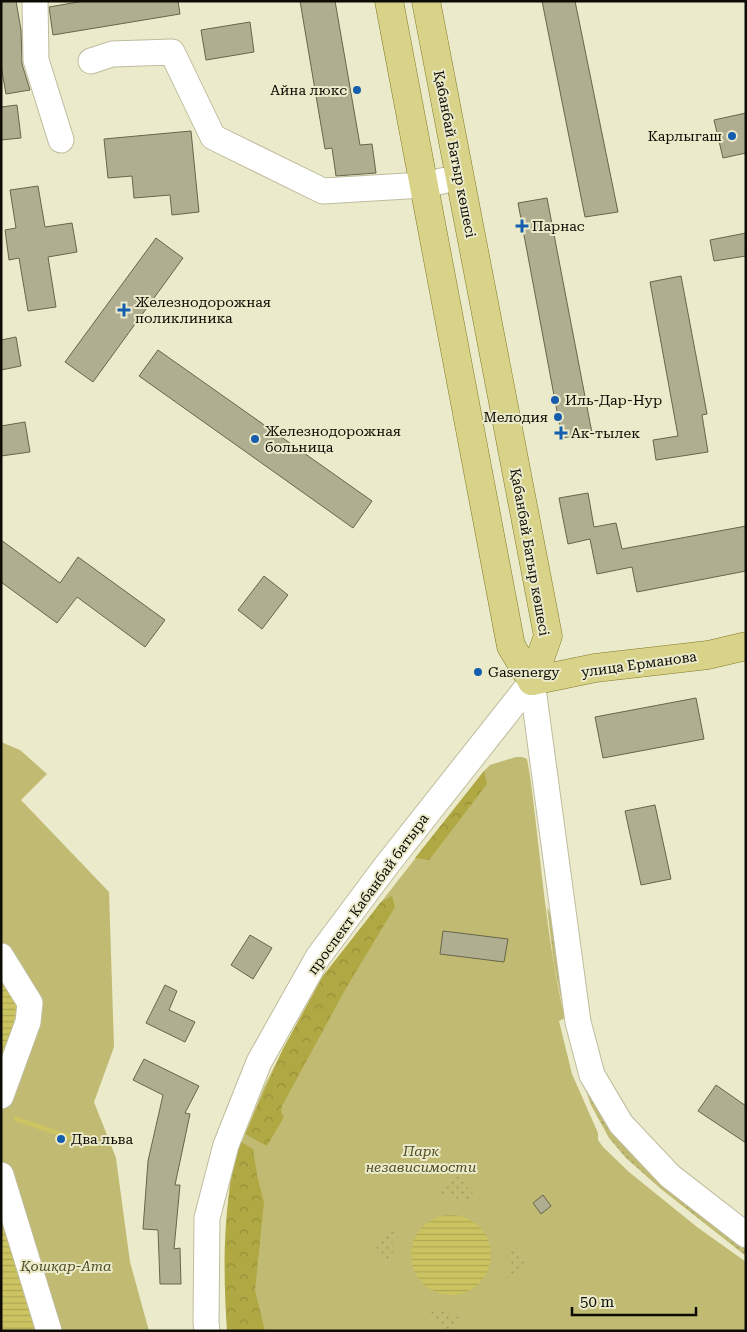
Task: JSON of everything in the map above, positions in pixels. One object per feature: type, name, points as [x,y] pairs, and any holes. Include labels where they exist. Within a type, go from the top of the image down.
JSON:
[{"type":"main road","points":[[389,1],[511,646],[532,681]]},
{"type":"main road","name":"Қабанбай Батыр көшесі","points":[[426,1],[548,636],[532,681]]},
{"type":"main road","name":"улица Ерманова","points":[[532,681],[595,668],[708,655],[746,646]]},
{"type":"street","points":[[36,1],[36,60],[61,140]]},
{"type":"street","points":[[92,61],[112,54],[172,52],[213,137],[323,191],[424,185],[460,177]]},
{"type":"street","points":[[532,681],[578,1022],[592,1075],[621,1124],[670,1176],[746,1235]]},
{"type":"street","name":"проспект Кабанбай батыра","points":[[207,1331],[207,1218],[226,1145],[259,1062],[318,957],[386,866],[532,681]]},
{"type":"street","points":[[1,956],[30,1003],[28,1022],[1,1096]]},
{"type":"street","points":[[1,1175],[49,1331]]},
{"type":"green space","name":"Қошқар-Ата","points":[[1,742],[20,750],[47,774],[21,800],[109,892],[114,1047],[94,1102],[116,1158],[130,1262],[149,1331],[1,1331]]},
{"type":"green space","name":"Парк независимости","points":[[516,757],[527,759],[530,776],[548,928],[565,1018],[559,1021],[572,1074],[598,1133],[598,1140],[629,1172],[697,1227],[746,1262],[746,1331],[227,1331],[226,1262],[230,1180],[239,1149],[264,1087],[283,1049],[323,976],[484,771],[490,765]]},
{"type":"green space","points":[[484,771],[487,784],[429,860],[415,858]]},
{"type":"green space","points":[[392,896],[395,907],[345,990],[282,1106],[281,1112],[284,1117],[267,1146],[245,1134],[283,1049],[323,976],[381,902]]},
{"type":"green space","points":[[547,907],[553,920],[616,1137],[646,1170],[746,1248],[746,1256],[661,1189],[626,1158],[609,1138],[591,1105],[565,1018],[554,964]]},
{"type":"green space","points":[[241,1142],[253,1149],[264,1202],[255,1290],[265,1331],[227,1331],[225,1235],[230,1186]]},
{"type":"green space","points":[[458,1176],[476,1197],[469,1203],[463,1195],[456,1201],[451,1194],[445,1198],[440,1191]]},
{"type":"green space","points":[[393,1230],[398,1237],[392,1242],[397,1249],[390,1255],[394,1260],[388,1265],[373,1246]]},
{"type":"green space","points":[[514,1244],[529,1262],[509,1279],[504,1272],[511,1267],[505,1260],[512,1255],[507,1249]]},
{"type":"green space","points":[[434,1309],[439,1314],[446,1309],[452,1315],[457,1311],[462,1318],[446,1331],[442,1331],[428,1314]]},
{"type":"shaded area","points":[[1,973],[18,1006],[18,1019],[1,1061]]},
{"type":"shaded area","points":[[451,1215],[466,1218],[479,1227],[488,1240],[491,1255],[488,1270],[479,1283],[466,1292],[451,1295],[436,1292],[423,1283],[414,1270],[411,1255],[414,1240],[423,1227],[436,1218]]},
{"type":"shaded area","points":[[1,1218],[35,1331],[1,1331]]},
{"type":"building","points":[[1,1],[16,1],[21,30],[22,64],[30,90],[6,94],[1,66]]},
{"type":"building","points":[[84,1],[178,1],[180,14],[53,35],[49,7]]},
{"type":"building","points":[[300,1],[335,1],[360,145],[372,144],[376,173],[336,176],[332,148],[325,149]]},
{"type":"building","points":[[542,1],[575,1],[618,212],[585,217]]},
{"type":"building","points":[[250,22],[254,52],[206,60],[201,30]]},
{"type":"building","points":[[17,105],[21,138],[1,140],[1,107]]},
{"type":"building","name":"Карлыгаш","points":[[746,113],[746,153],[723,158],[714,120]]},
{"type":"building","points":[[191,131],[199,212],[172,215],[170,195],[134,198],[132,176],[108,178],[104,139]]},
{"type":"building","points":[[38,186],[45,227],[72,223],[77,252],[48,257],[56,307],[28,311],[19,258],[9,260],[5,230],[16,228],[10,190]]},
{"type":"building","points":[[547,198],[592,433],[562,438],[518,203]]},
{"type":"building","points":[[746,233],[746,256],[714,261],[710,240]]},
{"type":"building","name":"Железнодорожная поликлиника","points":[[156,238],[183,258],[93,382],[65,362]]},
{"type":"building","points":[[681,276],[707,414],[702,415],[708,452],[656,460],[653,440],[678,436],[650,282]]},
{"type":"building","points":[[16,337],[21,366],[1,370],[1,340]]},
{"type":"building","name":"Железнодорожная больница","points":[[158,350],[372,501],[353,528],[139,376]]},
{"type":"building","points":[[25,422],[30,452],[1,456],[1,426]]},
{"type":"building","points":[[588,493],[594,527],[616,523],[622,549],[746,526],[746,571],[637,592],[632,567],[597,574],[590,539],[568,544],[559,498]]},
{"type":"building","points":[[1,540],[60,583],[78,557],[165,620],[145,647],[77,597],[57,623],[1,582]]},
{"type":"building","points":[[264,576],[288,595],[262,629],[238,610]]},
{"type":"building","points":[[696,698],[704,739],[603,758],[595,717]]},
{"type":"building","points":[[655,805],[671,879],[641,885],[625,811]]},
{"type":"building","points":[[443,931],[508,939],[504,962],[440,954]]},
{"type":"building","points":[[250,935],[272,948],[253,979],[231,965]]},
{"type":"building","points":[[165,985],[177,991],[169,1010],[195,1022],[185,1042],[146,1023]]},
{"type":"building","points":[[144,1059],[199,1086],[185,1113],[190,1114],[175,1185],[180,1185],[174,1249],[180,1248],[181,1284],[160,1284],[158,1230],[143,1229],[148,1161],[163,1095],[133,1080]]},
{"type":"building","points":[[716,1085],[746,1106],[746,1143],[698,1111]]},
{"type":"building","points":[[543,1195],[551,1206],[541,1214],[533,1203]]},
{"type":"waterway","points":[[16,1119],[93,1145]]},
{"type":"place","name":"Айна люкс","points":[[357,90]]},
{"type":"place","name":"Карлыгаш","points":[[732,136]]},
{"type":"place","name":"Парнас","points":[[522,226]]},
{"type":"place","name":"Железнодорожная поликлиника","points":[[124,310]]},
{"type":"place","name":"Иль-Дар-Нур","points":[[555,400]]},
{"type":"place","name":"Мелодия","points":[[558,417]]},
{"type":"place","name":"Ак-тылек","points":[[561,433]]},
{"type":"place","name":"Железнодорожная больница","points":[[255,439]]},
{"type":"place","name":"Gasenergy","points":[[478,672]]},
{"type":"place","name":"Два льва","points":[[61,1139]]}]
